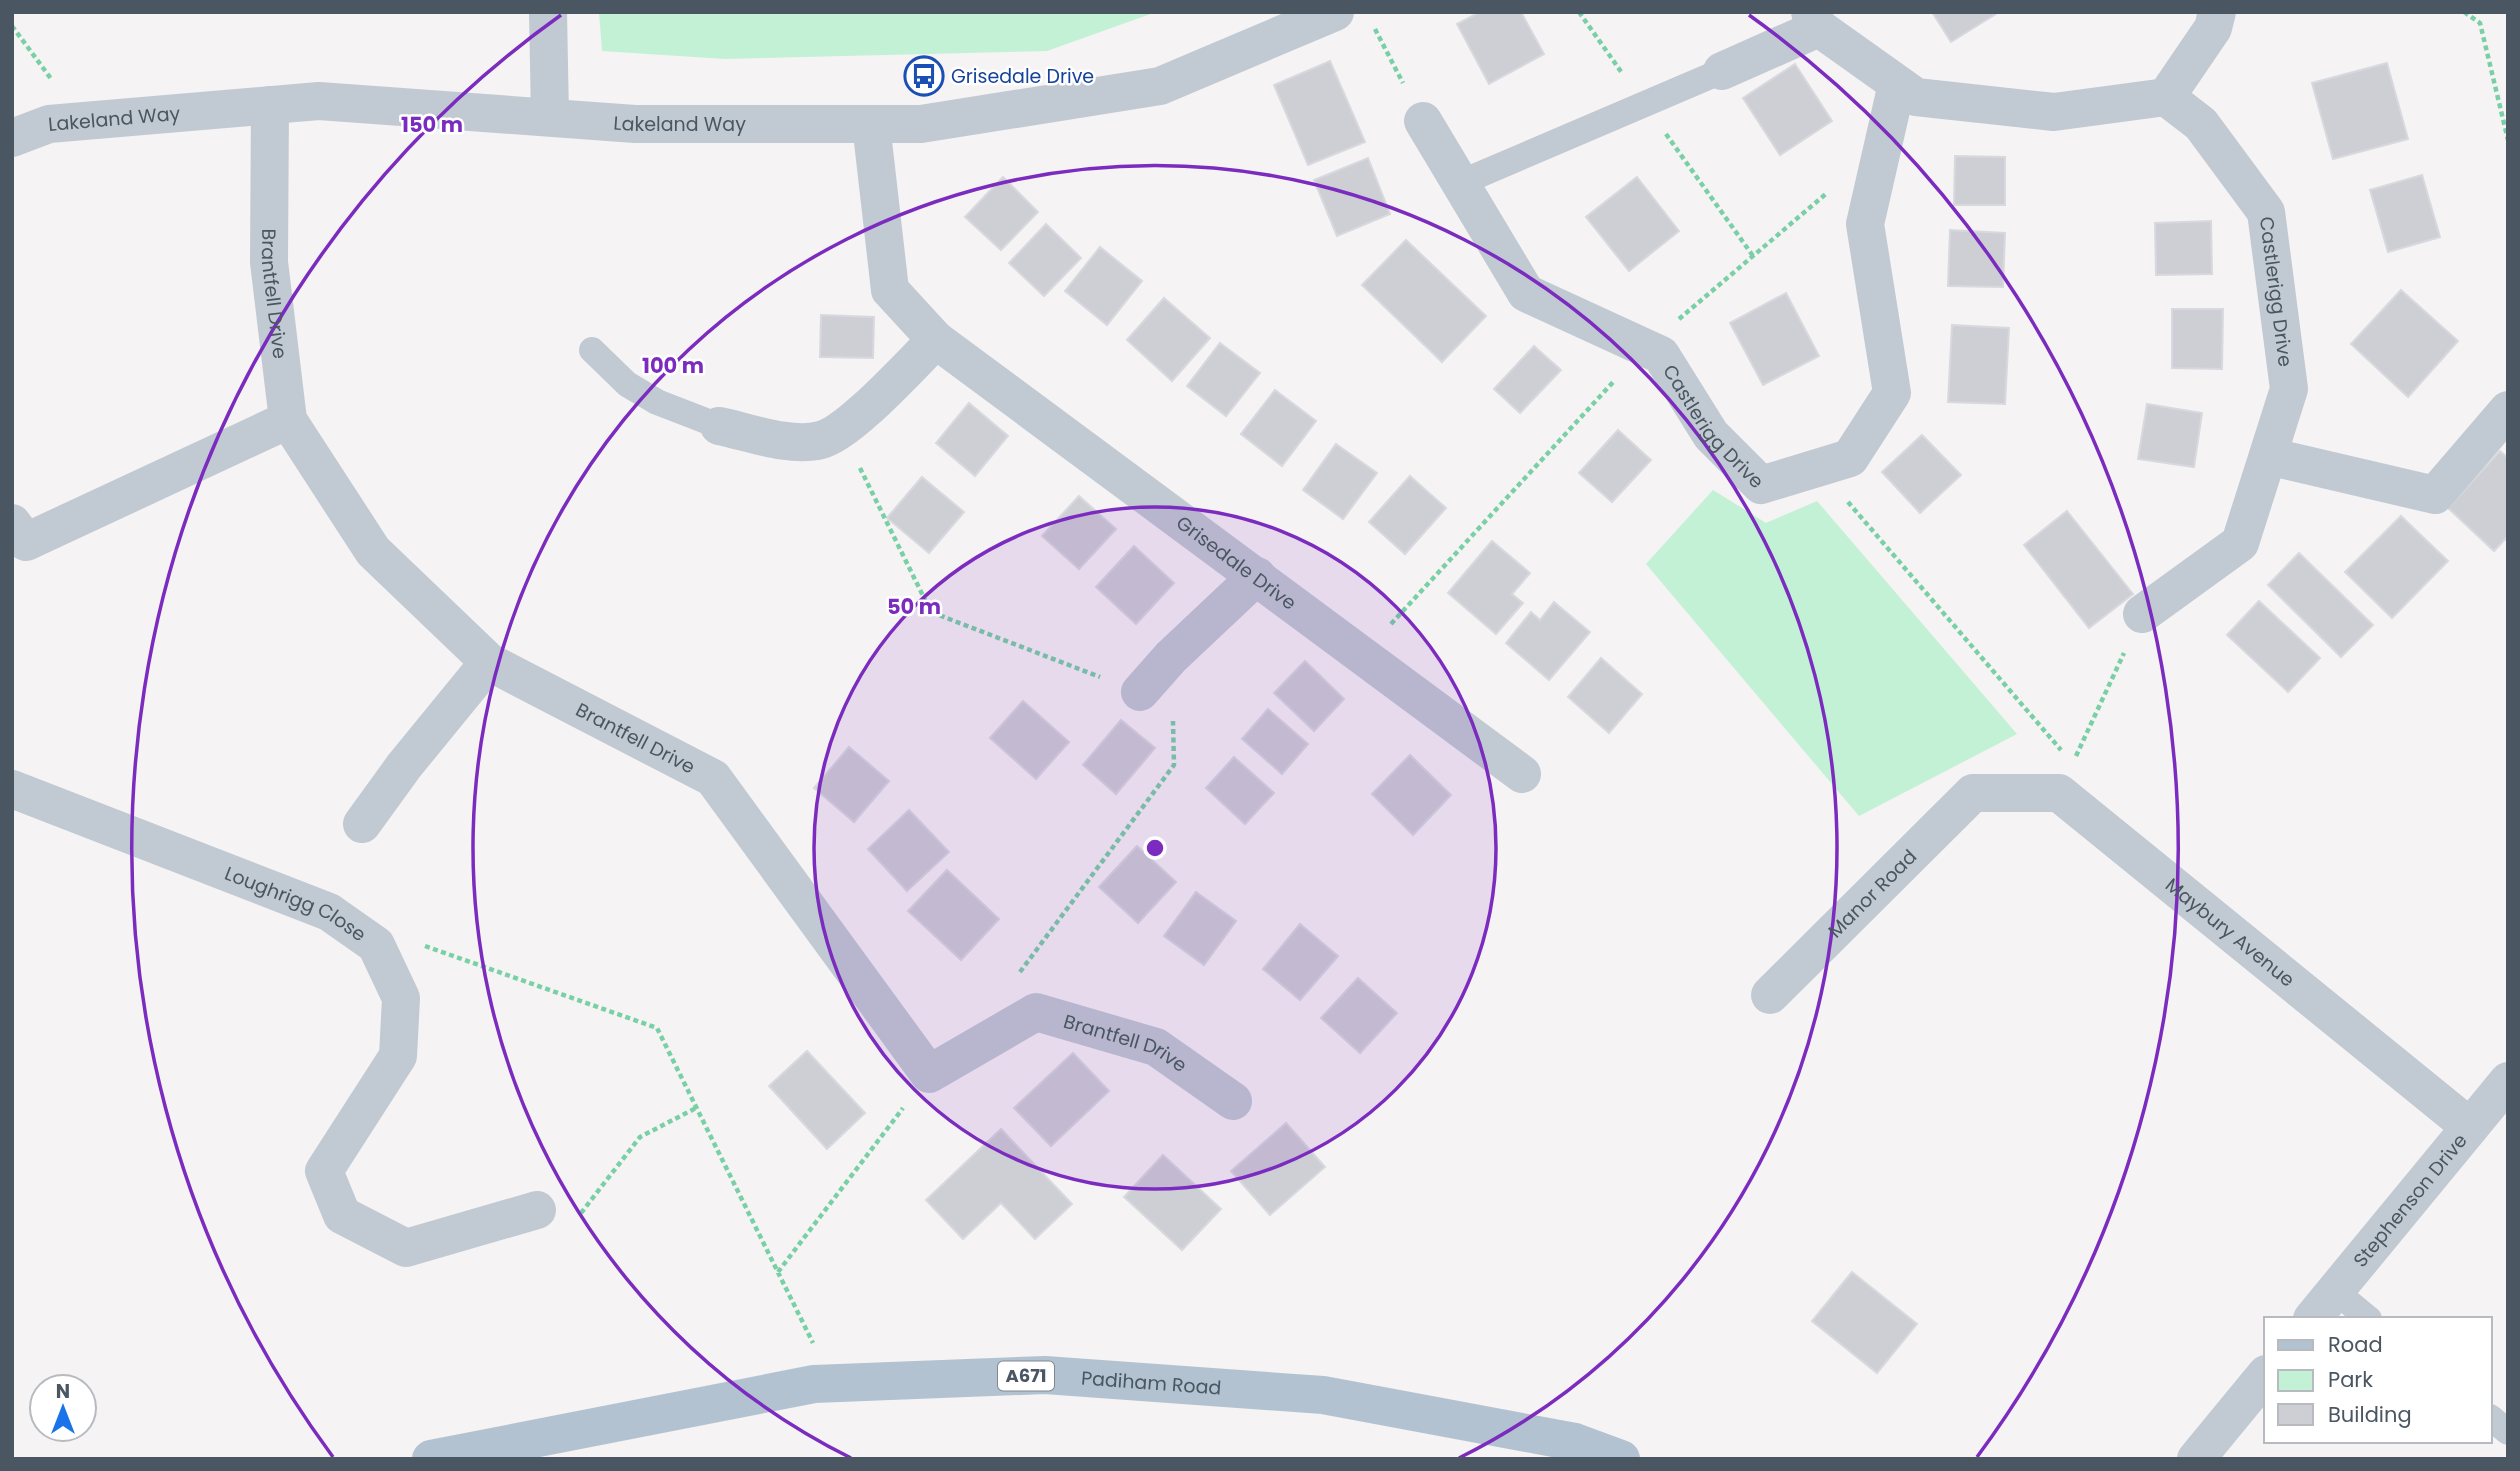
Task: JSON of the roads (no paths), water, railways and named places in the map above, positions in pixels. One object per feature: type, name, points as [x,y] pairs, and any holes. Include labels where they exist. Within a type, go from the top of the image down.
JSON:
[{"type":"main road","name":"Padiham Road","points":[[430,1459],[814,1384],[1045,1375],[1323,1395],[1575,1442],[1621,1459]]},
{"type":"street","points":[[548,12],[550,117]]},
{"type":"street","name":"Lakeland Way","points":[[12,138],[49,124],[319,101],[635,124],[920,124],[1160,86],[1335,12]]},
{"type":"street","points":[[1722,71],[1815,20],[1916,97],[2054,112],[2166,97],[2213,28],[2217,12]]},
{"type":"street","name":"Castlerigg Drive","points":[[1423,121],[1526,293],[1661,355],[1711,435],[1761,485],[1850,458],[1892,393],[1865,224],[1897,84]]},
{"type":"street","name":"Castlerigg Drive","points":[[2142,614],[2239,543],[2289,389],[2266,212],[2201,124],[2166,97]]},
{"type":"street","name":"Brantfell Drive","points":[[270,105],[269,262],[288,420],[373,551],[489,662],[713,778],[929,1074],[1036,1012],[1156,1047],[1233,1101]]},
{"type":"street","name":"Grisedale Drive","points":[[871,124],[890,290],[936,340],[1522,774]]},
{"type":"street","points":[[719,426],[794,441],[821,440],[841,430],[936,340]]},
{"type":"street","points":[[2268,456],[2435,495],[2508,410]]},
{"type":"street","points":[[12,523],[26,542],[288,420]]},
{"type":"street","points":[[1140,692],[1171,657],[1257,576]]},
{"type":"street","points":[[362,824],[404,766],[489,662]]},
{"type":"street","name":"Manor Road","points":[[1770,995],[1973,793],[2066,778]]},
{"type":"street","name":"Maybury Avenue","points":[[2066,778],[2470,1127]]},
{"type":"street","name":"Loughrigg Close","points":[[12,789],[329,912],[376,945],[401,998],[398,1056],[324,1171],[342,1215],[406,1248],[537,1210]]},
{"type":"street","name":"Stephenson Drive","points":[[2323,1305],[2508,1081]]},
{"type":"street","points":[[2196,1459],[2264,1376]]},
{"type":"lane","points":[[1460,183],[1722,71]]},
{"type":"lane","points":[[592,350],[637,390],[657,402],[719,426]]},
{"type":"lane","points":[[2323,1305],[2362,1317]]},
{"type":"lane","points":[[2492,1420],[2508,1432]]},
{"type":"place","name":"Grisedale Drive","points":[[924,76]]}]
